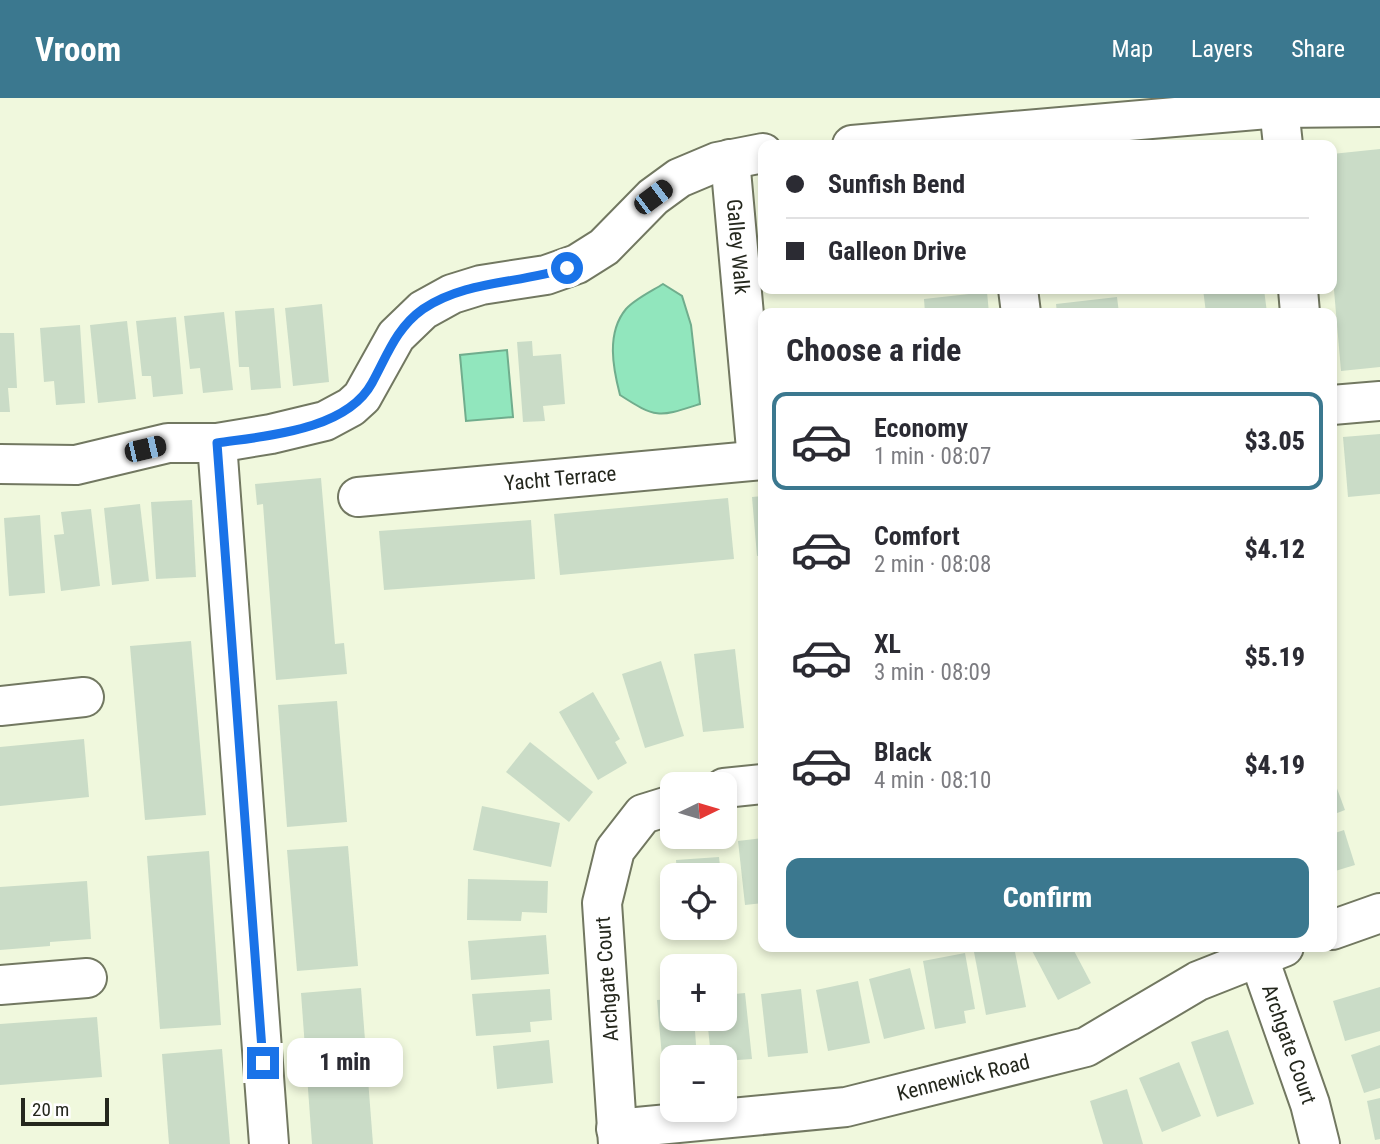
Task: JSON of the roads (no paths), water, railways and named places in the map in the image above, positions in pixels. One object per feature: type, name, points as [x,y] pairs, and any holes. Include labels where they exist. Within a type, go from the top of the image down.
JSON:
[{"type":"street","points":[[979,140],[1281,127],[1380,107]]},
{"type":"street","points":[[0,464],[76,465],[168,443],[217,443],[271,435],[339,415],[362,397],[396,336],[423,310],[452,294],[481,285],[546,275],[577,264],[604,247],[667,186],[691,172],[747,156]]},
{"type":"street","name":"Galley Walk","points":[[747,156],[758,413]]},
{"type":"street","points":[[1337,405],[1380,401]]},
{"type":"street","points":[[217,443],[270,1144]]},
{"type":"street","name":"Yacht Terrace","points":[[358,497],[758,460]]},
{"type":"street","points":[[0,706],[84,697]]},
{"type":"street","points":[[737,787],[758,785]]},
{"type":"street","name":"Archgate Court","points":[[617,1137],[602,903],[615,850],[643,814],[660,809]]},
{"type":"street","points":[[1337,928],[1380,913]]},
{"type":"street","name":"Kennewick Road","points":[[617,1137],[846,1107],[1086,1047],[1198,981],[1262,952]]},
{"type":"street","name":"Archgate Court","points":[[1267,952],[1320,1144]]},
{"type":"street","points":[[0,985],[87,978]]}]
